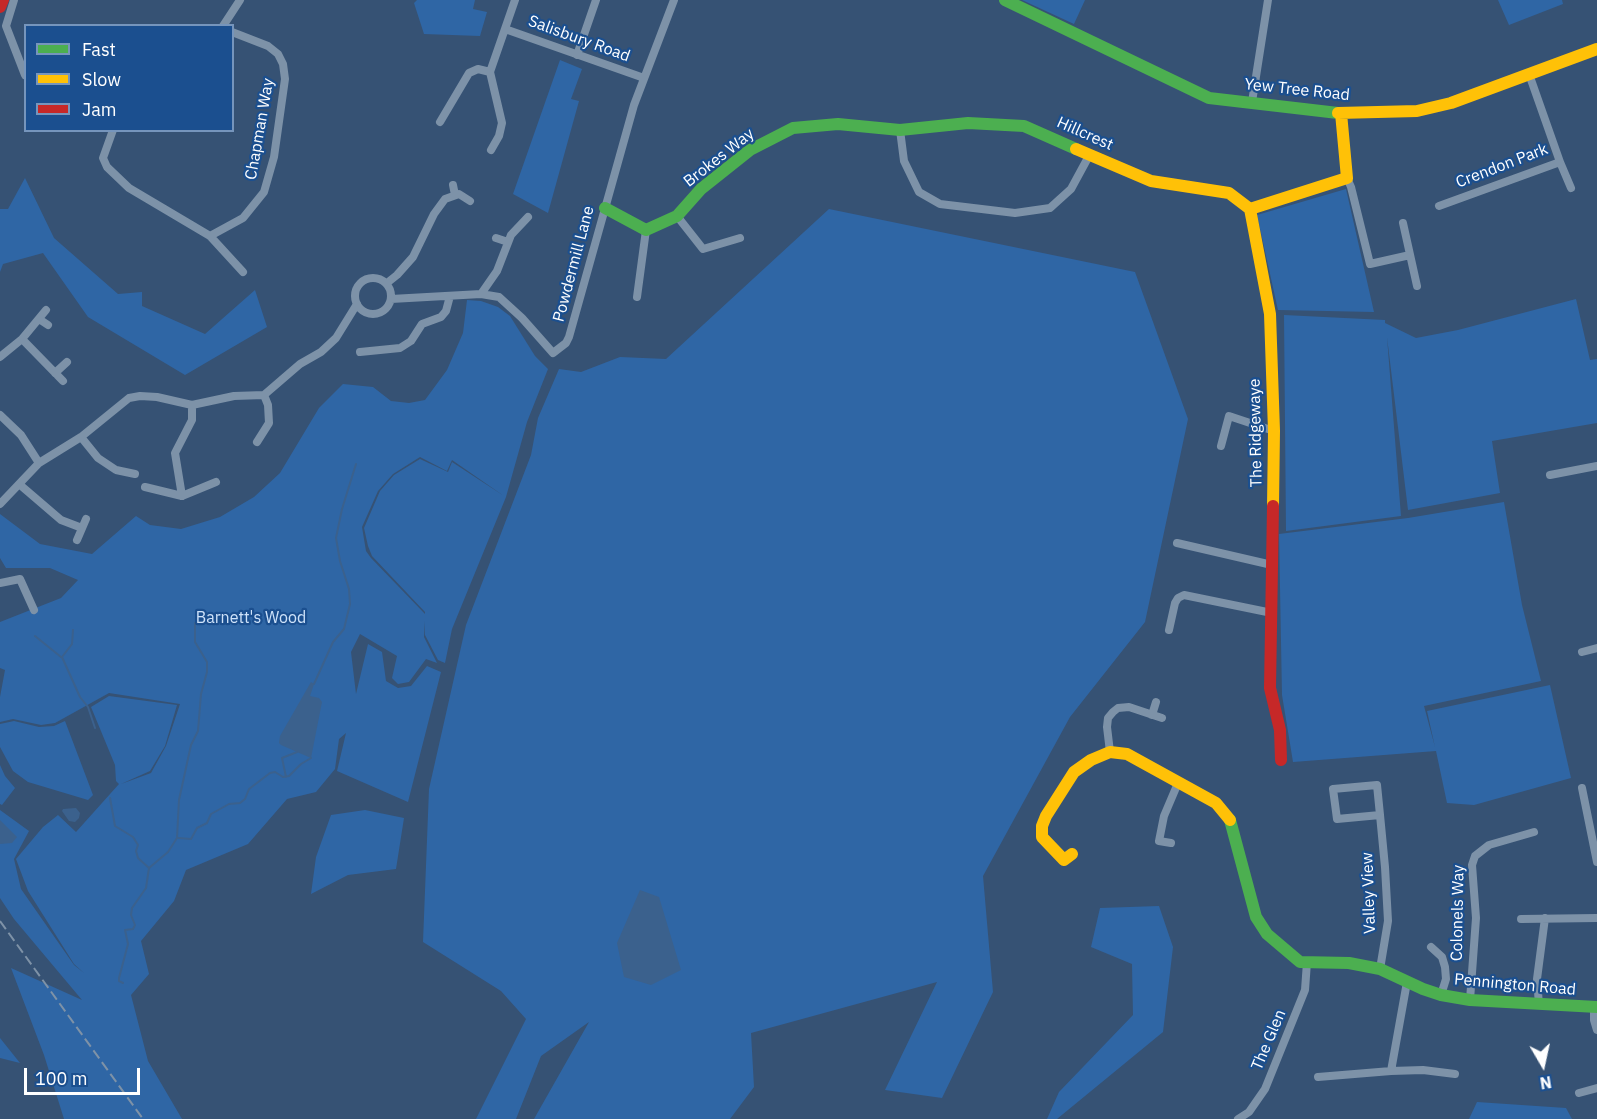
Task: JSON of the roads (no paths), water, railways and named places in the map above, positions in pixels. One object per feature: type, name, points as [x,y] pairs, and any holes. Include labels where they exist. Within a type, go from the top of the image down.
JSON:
[{"type":"street","points":[[0,7],[3,0]]},
{"type":"street","points":[[14,0],[6,26],[24,72]]},
{"type":"street","points":[[224,24],[240,0]]},
{"type":"street","points":[[491,150],[499,136],[501,123],[490,72],[515,0]]},
{"type":"street","points":[[577,55],[596,0]]},
{"type":"street","name":"Powdermill Lane","points":[[357,304],[365,312],[376,314],[386,309],[391,299],[481,294],[499,297],[522,318],[553,353],[569,337],[644,78],[674,0]]},
{"type":"street","name":"Yew Tree Road","points":[[1005,0],[1209,98],[1341,113],[1418,111],[1451,103],[1597,49]]},
{"type":"street","points":[[1252,102],[1268,0]]},
{"type":"street","name":"Salisbury Road","points":[[505,29],[644,78]]},
{"type":"street","name":"Chapman Way","points":[[210,236],[243,218],[264,192],[273,157],[285,79],[283,64],[278,54],[268,46],[234,33]]},
{"type":"street","points":[[440,122],[469,73],[478,69],[490,72]]},
{"type":"street","name":"Crendon Park","points":[[1439,206],[1560,162],[1529,74]]},
{"type":"street","points":[[1341,113],[1347,178],[1370,264],[1410,255]]},
{"type":"street","name":"Hillcrest","points":[[900,130],[968,123],[1024,126],[1151,181],[1229,194],[1250,209]]},
{"type":"street","name":"Brokes Way","points":[[646,230],[677,216],[701,189],[750,150],[793,128],[838,124],[900,130]]},
{"type":"street","points":[[900,130],[904,161],[919,192],[940,204],[1016,213],[1050,208],[1071,189],[1090,154]]},
{"type":"street","points":[[112,132],[103,158],[107,167],[129,188],[210,236],[243,272]]},
{"type":"street","points":[[1560,162],[1571,188]]},
{"type":"street","points":[[1250,209],[1347,178]]},
{"type":"street","points":[[387,283],[413,257],[420,247],[434,214],[454,190],[470,201]]},
{"type":"street","points":[[605,208],[646,230],[637,297]]},
{"type":"street","name":"The Ridgewaye","points":[[1250,209],[1270,314],[1274,431],[1270,688],[1280,730],[1281,760]]},
{"type":"street","points":[[677,216],[703,249],[740,238]]},
{"type":"street","points":[[481,294],[497,271],[511,235],[528,217]]},
{"type":"street","points":[[1403,223],[1417,286]]},
{"type":"street","points":[[496,238],[508,242]]},
{"type":"street","points":[[0,504],[39,463],[81,437],[129,398],[157,397],[192,405],[234,396],[264,395],[300,364],[321,352],[336,338],[357,304],[355,293],[361,282],[377,278],[387,283],[391,299]]},
{"type":"street","points":[[360,352],[400,348],[411,340],[422,324],[441,316],[446,311],[450,296]]},
{"type":"street","points":[[0,357],[22,339],[46,310]]},
{"type":"street","points":[[39,319],[48,326]]},
{"type":"street","points":[[22,339],[63,381]]},
{"type":"street","points":[[55,373],[67,362]]},
{"type":"street","points":[[257,442],[269,423],[268,405],[264,395]]},
{"type":"street","points":[[182,496],[175,453],[192,420],[192,405]]},
{"type":"street","points":[[0,416],[21,435],[39,463]]},
{"type":"street","points":[[1221,446],[1229,416],[1274,431]]},
{"type":"street","points":[[81,437],[98,458],[116,470],[135,474]]},
{"type":"street","points":[[1550,475],[1597,466]]},
{"type":"street","points":[[145,487],[182,496],[216,482]]},
{"type":"street","points":[[19,484],[61,520],[82,528]]},
{"type":"street","points":[[77,540],[86,519]]},
{"type":"street","points":[[1177,543],[1272,565]]},
{"type":"street","points":[[0,583],[20,579],[34,610]]},
{"type":"street","points":[[1169,630],[1175,603],[1184,595],[1272,613]]},
{"type":"street","points":[[1582,652],[1597,648]]},
{"type":"street","points":[[1152,714],[1156,702]]},
{"type":"street","points":[[1110,752],[1108,718],[1118,708],[1129,707],[1162,718]]},
{"type":"street","points":[[1072,854],[1064,860],[1042,837],[1042,826],[1074,772],[1090,760],[1110,752],[1134,757],[1178,783],[1164,816],[1159,841],[1170,843]]},
{"type":"street","name":"Pennington Road","points":[[1178,783],[1216,803],[1229,818],[1256,917],[1267,934],[1300,962],[1349,963],[1380,969],[1441,995],[1470,1000],[1595,1007]]},
{"type":"street","name":"Valley View","points":[[1380,815],[1337,819],[1333,789],[1377,784],[1380,815],[1388,921],[1380,969]]},
{"type":"street","points":[[1582,788],[1597,862]]},
{"type":"street","name":"Colonels Way","points":[[1470,1000],[1476,918],[1472,865],[1475,856],[1489,845],[1534,832]]},
{"type":"street","points":[[1539,1005],[1537,979],[1545,918]]},
{"type":"street","points":[[1521,919],[1597,918]]},
{"type":"street","points":[[1431,947],[1442,957],[1446,979],[1441,995]]},
{"type":"street","name":"The Glen","points":[[1238,1119],[1249,1112],[1265,1089],[1305,990],[1307,962]]},
{"type":"street","points":[[1391,1071],[1407,982]]},
{"type":"street","points":[[1595,1007],[1594,1020],[1597,1030]]},
{"type":"street","points":[[1318,1077],[1423,1070],[1455,1074]]},
{"type":"street","points":[[1579,1093],[1597,1088]]},
{"type":"waterway","points":[[314,684],[333,642],[344,629],[350,604],[349,589],[340,561],[336,538],[356,464]]},
{"type":"waterway","points":[[123,983],[119,981],[119,978],[128,944],[125,930],[133,929],[135,925],[131,915],[132,908],[146,888],[149,868],[168,852],[177,838],[179,800],[191,745],[198,731],[201,694],[207,672],[207,662],[195,642],[195,623]]},
{"type":"waterway","points":[[73,630],[72,644],[62,657],[80,697],[88,707],[95,728]]},
{"type":"waterway","points":[[35,636],[61,657]]},
{"type":"waterway","points":[[286,777],[282,758],[297,752]]},
{"type":"waterway","points":[[178,838],[191,839],[197,828],[207,823],[211,814],[229,804],[240,803],[245,799],[249,789],[270,773],[275,772],[283,777],[289,776],[311,758]]},
{"type":"waterway","points":[[110,798],[115,826],[133,837],[138,845],[136,851],[138,858],[149,868]]},
{"type":"railway","points":[[0,921],[143,1119]]},
{"type":"park label","name":"Barnett's Wood","points":[[251,618]]}]
